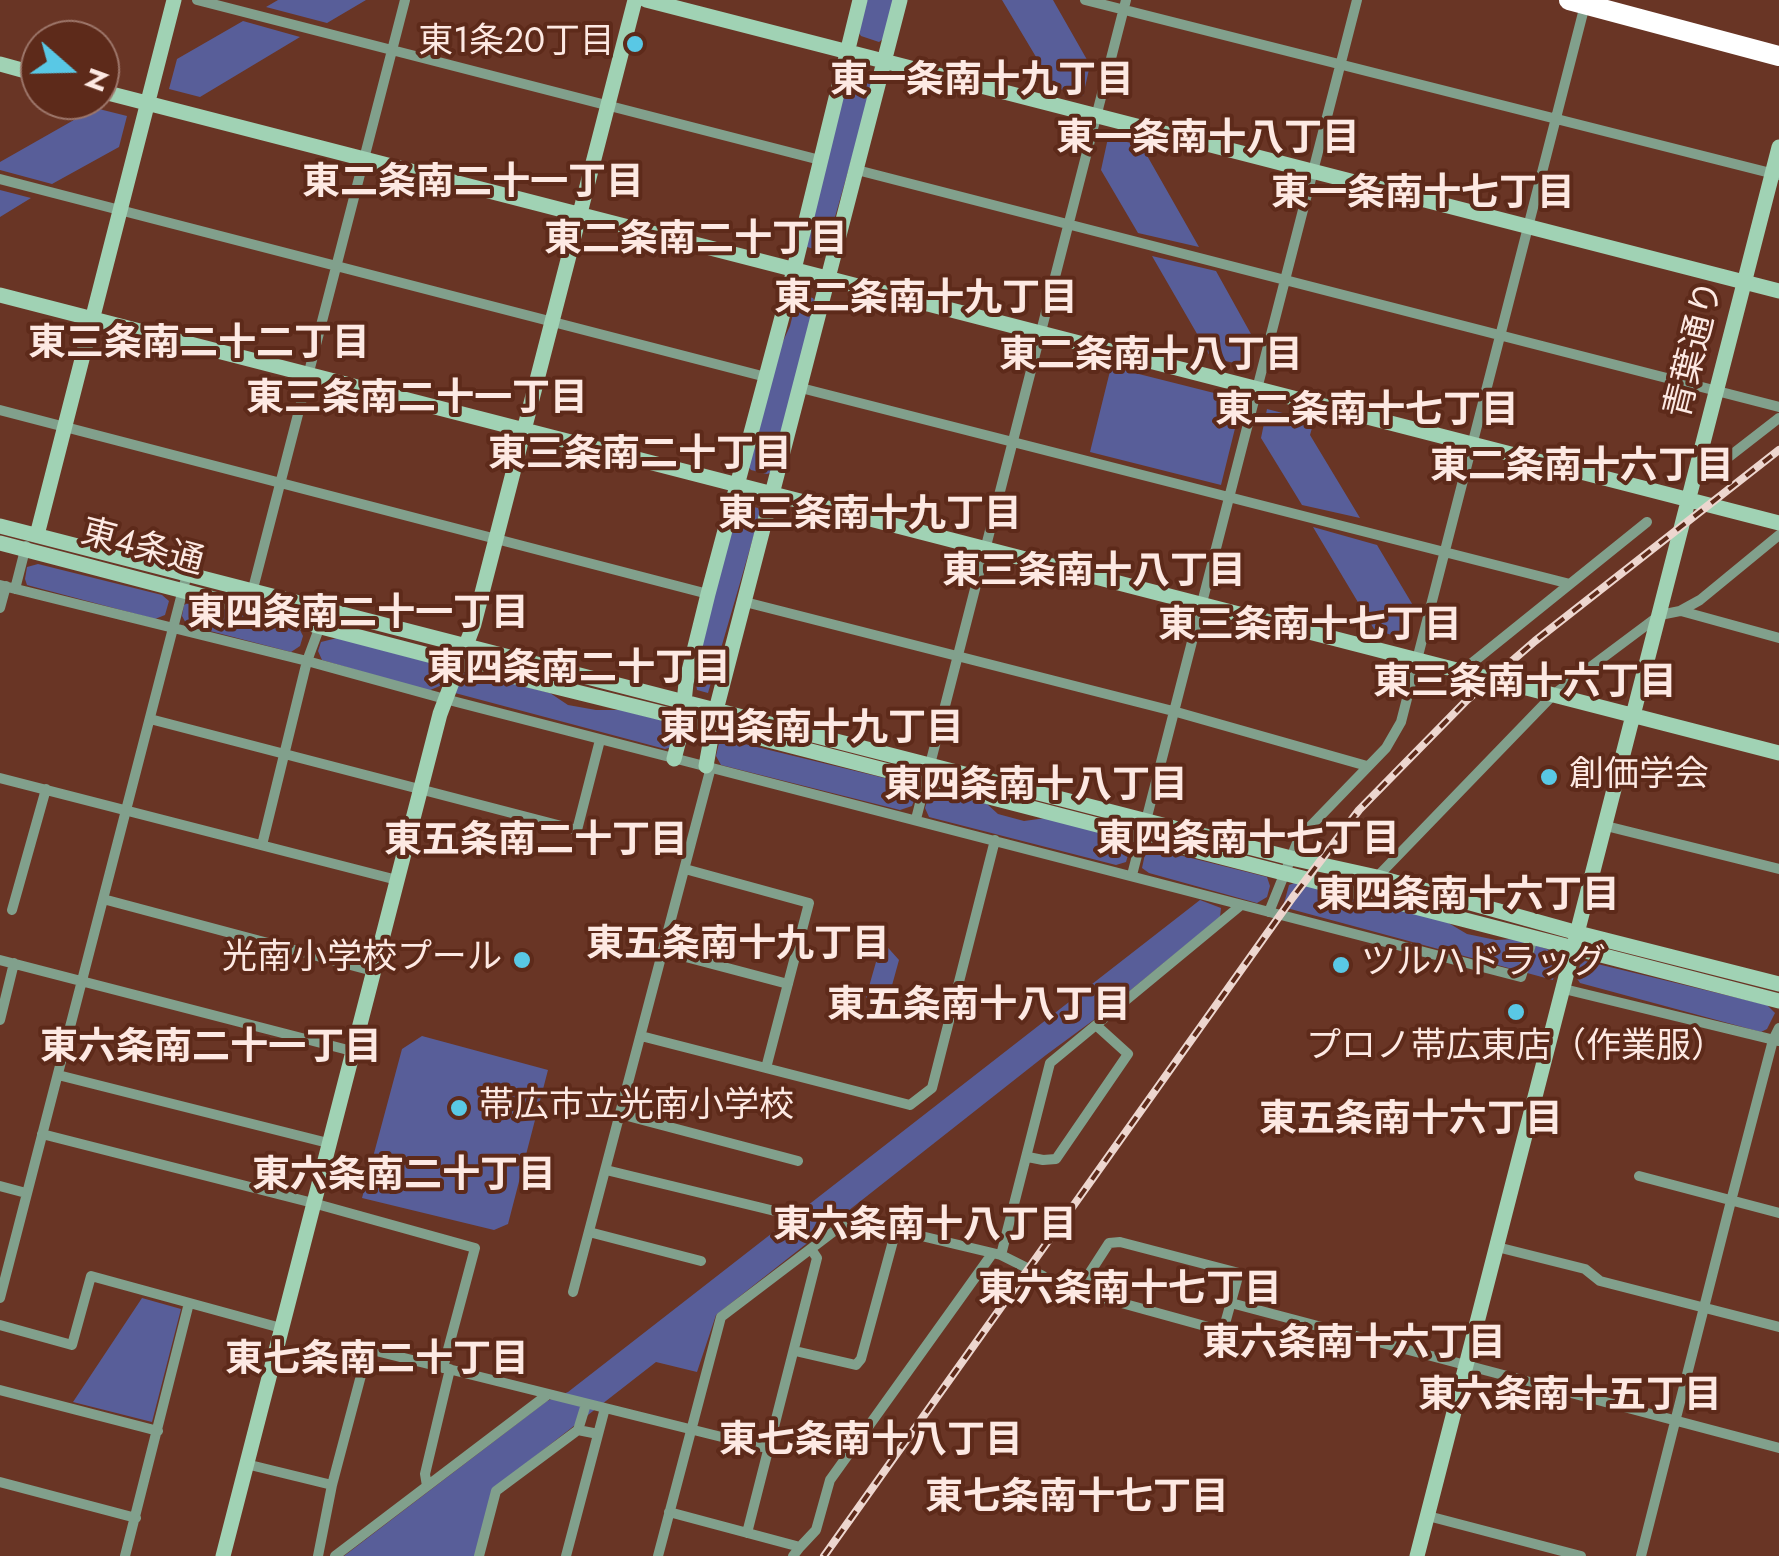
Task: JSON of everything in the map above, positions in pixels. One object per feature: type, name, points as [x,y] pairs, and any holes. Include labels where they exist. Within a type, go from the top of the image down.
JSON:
[{"type":"highway","points":[[1580,1],[1779,56]]},
{"type":"street","points":[[0,608],[30,539],[64,426],[174,0]]},
{"type":"street","points":[[197,0],[820,160]]},
{"type":"street","points":[[248,608],[405,0]]},
{"type":"street","points":[[222,1556],[420,789],[445,699],[474,624],[635,0]]},
{"type":"street","points":[[646,0],[1779,291]]},
{"type":"street","points":[[674,758],[708,594],[860,0]]},
{"type":"street","points":[[573,1292],[684,869],[715,718],[900,0]]},
{"type":"street","points":[[1085,0],[1125,5],[1776,175]]},
{"type":"street","points":[[1132,875],[1357,0]]},
{"type":"street","points":[[1268,912],[1299,838],[1386,748],[1401,722],[1557,120],[1580,1]]},
{"type":"street","points":[[916,819],[1125,5]]},
{"type":"street","points":[[120,96],[1779,523]]},
{"type":"street","name":"青葉通り","points":[[1418,1556],[1744,282],[1776,175],[1779,147]]},
{"type":"street","points":[[857,170],[1779,407]]},
{"type":"street","points":[[0,179],[766,378]]},
{"type":"street","points":[[0,295],[1779,753]]},
{"type":"street","points":[[802,388],[1570,584]]},
{"type":"street","points":[[0,410],[708,594]]},
{"type":"street","points":[[1699,457],[1717,460],[1730,456],[1779,418]]},
{"type":"street","points":[[1462,672],[1647,522]]},
{"type":"street","name":"東４条通","points":[[0,526],[30,539],[184,582],[248,608],[682,719],[715,718]]},
{"type":"street","points":[[1377,877],[1553,695],[1660,615],[1680,611],[1700,600],[1779,536]]},
{"type":"street","name":"東４条通","points":[[0,542],[30,539]]},
{"type":"street","points":[[0,1298],[184,582]]},
{"type":"street","name":"東４条通","points":[[184,582],[253,590],[684,701],[715,718],[1288,866],[1532,938],[1576,941],[1779,984]]},
{"type":"street","points":[[7,587],[1521,976],[1532,938]]},
{"type":"street","points":[[745,602],[1173,711],[1367,766]]},
{"type":"street","points":[[1680,611],[1779,638]]},
{"type":"street","points":[[262,845],[307,662],[320,626]]},
{"type":"street","points":[[150,720],[576,830],[600,740]]},
{"type":"street","points":[[0,778],[397,880]]},
{"type":"street","points":[[12,910],[46,789]]},
{"type":"street","points":[[1606,826],[1779,869]]},
{"type":"street","points":[[641,1036],[910,1105],[932,1088],[996,840]]},
{"type":"street","name":"東４条通","points":[[1288,866],[1377,877],[1779,1001]]},
{"type":"street","points":[[684,869],[809,903],[766,1068]]},
{"type":"street","points":[[102,899],[374,971]]},
{"type":"street","points":[[669,1512],[796,1551],[816,1530],[830,1480],[997,1254],[1028,1157],[1050,1064],[1240,906]]},
{"type":"street","points":[[663,950],[788,984]]},
{"type":"street","points":[[0,960],[352,1051]]},
{"type":"street","points":[[0,1020],[14,963]]},
{"type":"street","points":[[1564,988],[1776,1041]]},
{"type":"street","points":[[1028,1157],[1056,1158],[1128,1054],[1098,1026]]},
{"type":"street","points":[[1641,1556],[1779,1028]]},
{"type":"street","points":[[58,1075],[328,1143]]},
{"type":"street","points":[[620,1114],[798,1161]]},
{"type":"street","points":[[42,1134],[475,1248],[446,1369],[425,1474],[427,1486]]},
{"type":"street","points":[[606,1170],[783,1213]]},
{"type":"street","points":[[1638,1176],[1779,1213]]},
{"type":"street","points":[[0,1186],[26,1192]]},
{"type":"street","points":[[658,1556],[721,1317],[850,1219],[997,1254],[1043,1276]]},
{"type":"street","points":[[795,1351],[856,1365],[862,1359],[896,1230]]},
{"type":"street","points":[[589,1232],[701,1261]]},
{"type":"street","points":[[1120,1242],[1238,1273],[1232,1303],[1223,1331],[1078,1291],[1110,1243],[1120,1242]]},
{"type":"street","points":[[1497,1246],[1585,1269],[1600,1281],[1779,1327]]},
{"type":"street","points":[[747,1534],[817,1258],[810,1249]]},
{"type":"street","points":[[0,1325],[72,1345],[91,1276],[281,1328]]},
{"type":"street","points":[[126,1556],[189,1303]]},
{"type":"street","points":[[1232,1303],[1779,1448]]},
{"type":"street","points":[[318,1556],[332,1485],[368,1349],[770,1449]]},
{"type":"street","points":[[0,1390],[158,1431]]},
{"type":"street","points":[[335,1556],[546,1395]]},
{"type":"street","points":[[479,1556],[496,1491],[578,1430],[586,1404]]},
{"type":"street","points":[[566,1556],[604,1408]]},
{"type":"street","points":[[578,1430],[598,1434]]},
{"type":"street","points":[[246,1464],[332,1485]]},
{"type":"street","points":[[0,1482],[136,1518]]},
{"type":"street","points":[[1428,1516],[1581,1556]]},
{"type":"shaded area","points":[[278,0],[366,0],[327,23],[266,7]]},
{"type":"shaded area","points":[[867,0],[894,0],[879,42],[859,33]]},
{"type":"shaded area","points":[[1002,0],[1053,0],[1090,65],[1083,96],[1054,87]]},
{"type":"shaded area","points":[[243,21],[300,37],[200,97],[169,89],[177,59]]},
{"type":"shaded area","points":[[854,71],[874,80],[829,238],[817,250],[807,247],[805,241],[848,75]]},
{"type":"shaded area","points":[[120,114],[127,116],[119,147],[52,184],[0,170],[0,162],[74,120],[120,120]]},
{"type":"shaded area","points":[[1108,138],[1141,145],[1199,247],[1138,233],[1101,170]]},
{"type":"shaded area","points":[[0,190],[31,198],[0,217]]},
{"type":"shaded area","points":[[1152,256],[1216,271],[1251,334],[1244,365],[1211,358]]},
{"type":"shaded area","points":[[801,295],[813,298],[816,304],[772,472],[767,474],[747,465],[774,361]]},
{"type":"shaded area","points":[[1111,367],[1242,400],[1221,485],[1090,452]]},
{"type":"shaded area","points":[[1267,409],[1314,421],[1310,435],[1360,518],[1302,505],[1261,438]]},
{"type":"shaded area","points":[[741,504],[758,508],[760,514],[708,693],[697,690],[694,672],[737,507]]},
{"type":"shaded area","points":[[1313,527],[1377,545],[1414,607],[1406,640],[1374,629]]},
{"type":"shaded area","points":[[38,564],[162,595],[169,601],[165,615],[155,619],[27,585],[27,567]]},
{"type":"shaded area","points":[[194,600],[299,628],[303,636],[300,646],[291,652],[187,625],[182,616],[184,605]]},
{"type":"shaded area","points":[[337,638],[443,666],[446,672],[442,685],[428,691],[322,660],[318,651],[321,642]]},
{"type":"shaded area","points":[[462,673],[550,693],[568,705],[621,710],[672,723],[677,727],[672,747],[665,749],[455,693]]},
{"type":"shaded area","points":[[724,739],[909,784],[916,795],[912,806],[900,810],[721,765],[716,756]]},
{"type":"shaded area","points":[[937,792],[987,804],[998,814],[1024,821],[1046,818],[1119,837],[1130,848],[1126,862],[1116,865],[929,817],[925,808],[929,795]]},
{"type":"shaded area","points":[[1151,848],[1267,877],[1267,897],[1257,903],[1149,873],[1142,868],[1145,854]]},
{"type":"shaded area","points":[[1297,882],[1440,918],[1467,934],[1496,940],[1516,939],[1553,951],[1559,955],[1553,980],[1283,907],[1289,885]]},
{"type":"shaded area","points":[[1200,900],[1221,908],[1220,917],[716,1315],[697,1372],[656,1362],[493,1489],[475,1556],[344,1556],[547,1401],[568,1392]]},
{"type":"shaded area","points":[[882,941],[899,960],[883,1018],[866,997]]},
{"type":"shaded area","points":[[1585,961],[1767,1005],[1775,1013],[1767,1029],[1761,1032],[1580,983],[1576,977]]},
{"type":"shaded area","points":[[422,1036],[548,1070],[508,1224],[494,1230],[362,1198],[402,1049]]},
{"type":"shaded area","points":[[142,1298],[181,1309],[152,1422],[73,1402]]},
{"type":"railway","points":[[824,1556],[1359,810],[1467,700],[1535,641],[1779,450]]},
{"type":"place","name":"東1条20丁目","points":[[635,44]]},
{"type":"place","name":"創価学会","points":[[1549,777]]},
{"type":"place","name":"光南小学校プール","points":[[522,960]]},
{"type":"place","name":"ツルハドラッグ","points":[[1341,965]]},
{"type":"place","name":"プロノ帯広東店（作業服）","points":[[1516,1012]]},
{"type":"place","name":"帯広市立光南小学校","points":[[459,1108]]},
{"type":"district","name":"東一条南十九丁目","points":[[982,83]]},
{"type":"district","name":"東一条南十八丁目","points":[[1208,141]]},
{"type":"district","name":"東二条南二十一丁目","points":[[473,185]]},
{"type":"district","name":"東一条南十七丁目","points":[[1423,196]]},
{"type":"district","name":"東二条南二十丁目","points":[[696,242]]},
{"type":"district","name":"東二条南十九丁目","points":[[926,301]]},
{"type":"district","name":"東三条南二十二丁目","points":[[199,346]]},
{"type":"district","name":"東二条南十八丁目","points":[[1151,358]]},
{"type":"district","name":"東三条南二十一丁目","points":[[417,401]]},
{"type":"district","name":"東二条南十七丁目","points":[[1367,413]]},
{"type":"district","name":"東三条南二十丁目","points":[[640,457]]},
{"type":"district","name":"東二条南十六丁目","points":[[1582,469]]},
{"type":"district","name":"東三条南十九丁目","points":[[870,517]]},
{"type":"district","name":"東三条南十八丁目","points":[[1094,574]]},
{"type":"district","name":"東四条南二十一丁目","points":[[358,616]]},
{"type":"district","name":"東三条南十七丁目","points":[[1310,628]]},
{"type":"district","name":"東四条南二十丁目","points":[[579,671]]},
{"type":"district","name":"東三条南十六丁目","points":[[1525,685]]},
{"type":"district","name":"東四条南十九丁目","points":[[812,731]]},
{"type":"district","name":"東四条南十八丁目","points":[[1036,788]]},
{"type":"district","name":"東四条南十七丁目","points":[[1248,842]]},
{"type":"district","name":"東五条南二十丁目","points":[[536,843]]},
{"type":"district","name":"東四条南十六丁目","points":[[1468,898]]},
{"type":"district","name":"東五条南十九丁目","points":[[738,947]]},
{"type":"district","name":"東五条南十八丁目","points":[[979,1008]]},
{"type":"district","name":"東六条南二十一丁目","points":[[211,1050]]},
{"type":"district","name":"東五条南十六丁目","points":[[1411,1122]]},
{"type":"district","name":"東六条南二十丁目","points":[[404,1178]]},
{"type":"district","name":"東六条南十八丁目","points":[[925,1228]]},
{"type":"district","name":"東六条南十七丁目","points":[[1130,1292]]},
{"type":"district","name":"東六条南十六丁目","points":[[1354,1346]]},
{"type":"district","name":"東七条南二十丁目","points":[[377,1362]]},
{"type":"district","name":"東六条南十五丁目","points":[[1570,1398]]},
{"type":"district","name":"東七条南十八丁目","points":[[871,1443]]},
{"type":"district","name":"東七条南十七丁目","points":[[1077,1500]]}]
